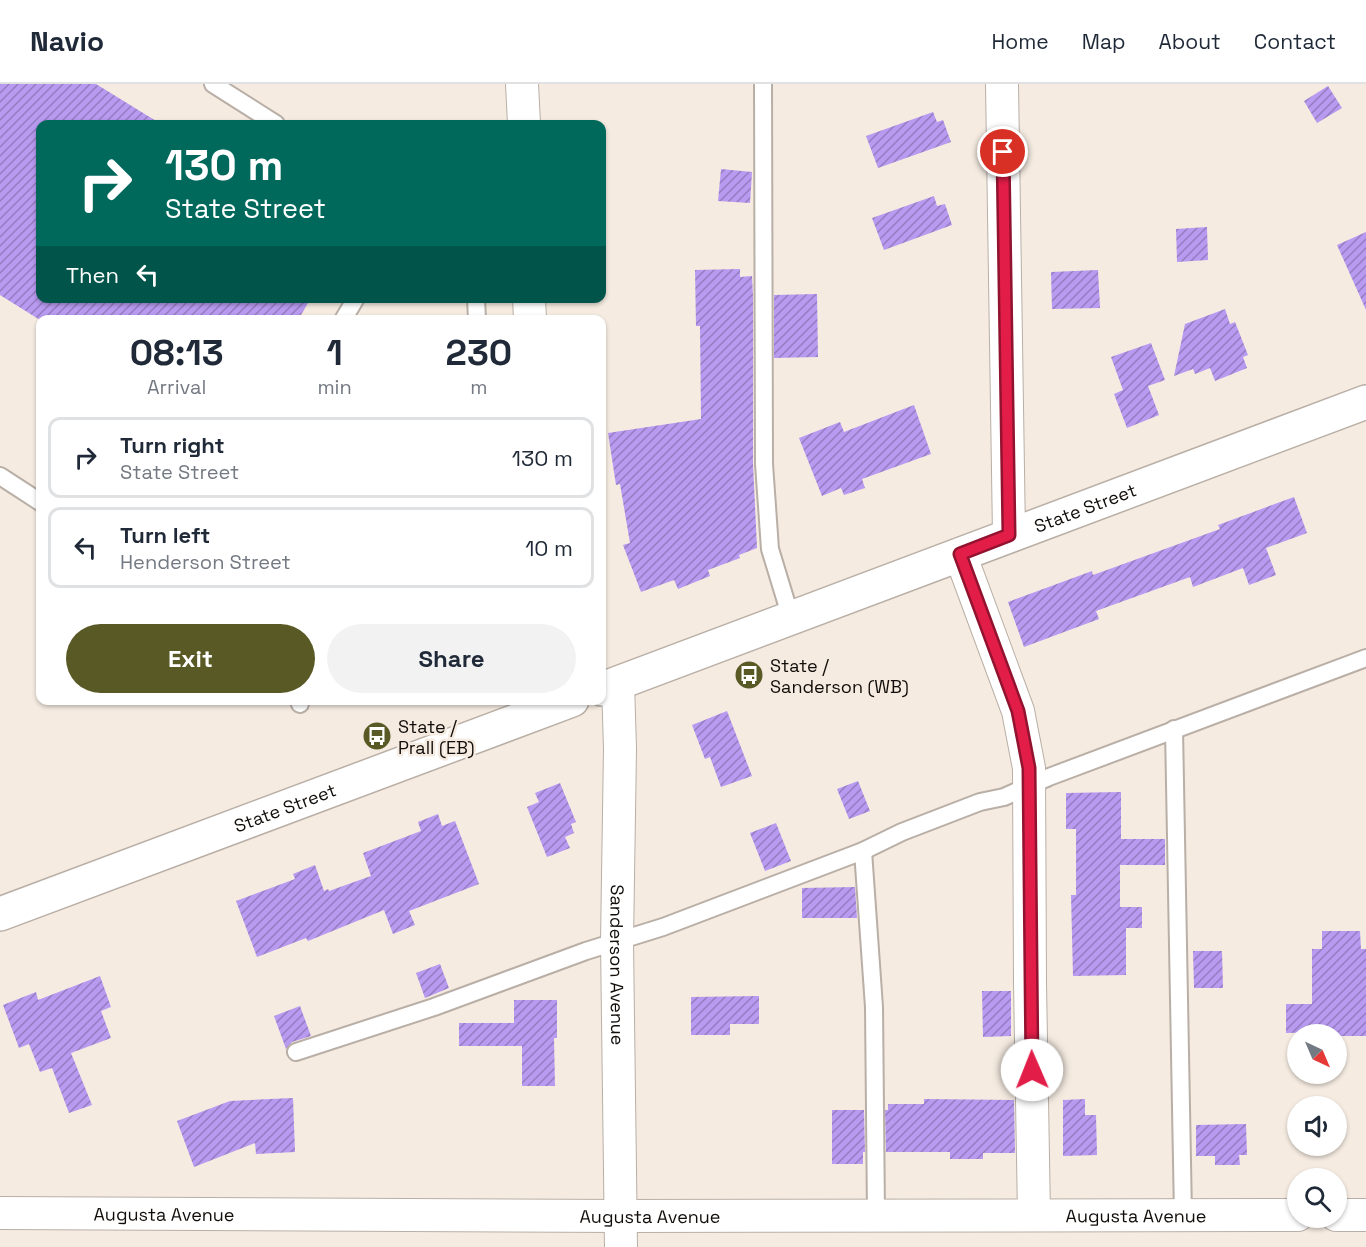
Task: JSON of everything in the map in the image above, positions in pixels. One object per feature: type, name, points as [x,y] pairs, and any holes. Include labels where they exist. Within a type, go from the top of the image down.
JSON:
[{"type":"main road","name":"State Street","points":[[610,686],[1366,402]]},
{"type":"main road","name":"State Street","points":[[0,914],[549,705]]},
{"type":"street","points":[[522,84],[524,120]]},
{"type":"street","points":[[1002,84],[1009,535]]},
{"type":"street","points":[[960,554],[1018,711],[1029,768],[1034,1215]]},
{"type":"street","name":"Sanderson Avenue","points":[[610,686],[620,749],[617,942],[621,1247]]},
{"type":"street","name":"Augusta Avenue","points":[[0,1213],[621,1216],[1287,1215]]},
{"type":"street","points":[[1347,1215],[1366,1215]]},
{"type":"lane","points":[[213,84],[270,120]]},
{"type":"lane","points":[[764,84],[764,464],[770,549],[791,618]]},
{"type":"lane","points":[[0,476],[36,499]]},
{"type":"lane","points":[[296,1052],[434,1007],[586,951],[663,927],[863,851],[902,832],[980,802],[1004,797],[1049,777],[1174,729],[1366,658]]},
{"type":"lane","points":[[1174,729],[1183,1215]]},
{"type":"lane","points":[[863,851],[874,1007],[876,1215]]},
{"type":"building","points":[[0,84],[96,84],[154,120],[36,120],[36,303],[308,303],[301,315],[36,315],[36,318],[0,295]]},
{"type":"building","points":[[1328,86],[1342,108],[1317,123],[1304,101]]},
{"type":"building","points":[[933,112],[937,122],[943,120],[951,142],[878,168],[866,136]]},
{"type":"building","points":[[721,169],[752,172],[750,203],[718,201]]},
{"type":"building","points":[[934,196],[937,206],[945,204],[952,225],[884,250],[872,218]]},
{"type":"building","points":[[1207,227],[1208,260],[1177,262],[1176,229]]},
{"type":"building","points":[[1366,232],[1366,310],[1337,245]]},
{"type":"building","points":[[740,269],[740,277],[752,276],[753,464],[757,548],[739,555],[740,558],[708,570],[710,576],[678,589],[674,580],[641,592],[623,545],[630,543],[620,484],[616,485],[608,433],[701,419],[700,326],[696,326],[695,270]]},
{"type":"building","points":[[1098,270],[1100,308],[1052,309],[1051,272]]},
{"type":"building","points":[[817,294],[818,357],[774,358],[774,295]]},
{"type":"building","points":[[1225,309],[1230,324],[1235,322],[1248,355],[1243,357],[1247,368],[1215,381],[1210,368],[1195,374],[1193,369],[1174,376],[1185,324]]},
{"type":"building","points":[[1151,343],[1165,380],[1148,386],[1159,415],[1127,428],[1114,394],[1123,390],[1111,357]]},
{"type":"building","points":[[914,405],[931,454],[862,479],[865,488],[844,495],[841,488],[822,496],[799,438],[840,422],[844,432]]},
{"type":"building","points":[[1294,497],[1307,533],[1266,548],[1276,575],[1249,585],[1243,568],[1193,587],[1190,577],[1096,611],[1099,619],[1024,647],[1008,602],[1092,571],[1093,575],[1220,529],[1218,525]]},
{"type":"building","points":[[727,711],[752,776],[721,787],[710,757],[705,759],[692,725]]},
{"type":"building","points":[[858,781],[870,811],[849,819],[837,789]]},
{"type":"building","points":[[560,783],[576,822],[571,824],[574,833],[565,837],[570,848],[547,857],[527,807],[539,802],[535,793]]},
{"type":"building","points":[[1121,792],[1121,839],[1165,839],[1165,865],[1120,865],[1120,907],[1142,907],[1142,928],[1126,928],[1126,975],[1073,976],[1071,895],[1076,895],[1076,829],[1066,829],[1066,793]]},
{"type":"building","points":[[438,814],[442,826],[455,821],[479,884],[409,911],[415,925],[393,934],[384,910],[308,941],[306,938],[257,957],[236,901],[295,879],[293,874],[315,865],[324,891],[371,876],[363,853],[421,831],[418,822]]},
{"type":"building","points":[[776,823],[791,861],[765,871],[750,833]]},
{"type":"building","points":[[855,887],[857,918],[802,918],[802,888]]},
{"type":"building","points":[[1322,931],[1360,931],[1361,949],[1366,949],[1366,1036],[1347,1036],[1347,1024],[1287,1024],[1286,1033],[1286,1004],[1312,1004],[1312,949],[1322,949]]},
{"type":"building","points":[[1193,951],[1222,951],[1223,988],[1194,988]]},
{"type":"building","points":[[440,964],[449,988],[425,998],[416,973]]},
{"type":"building","points":[[100,976],[111,1007],[101,1011],[111,1038],[71,1053],[92,1105],[69,1113],[52,1068],[40,1072],[29,1044],[19,1048],[3,1005],[36,992],[38,1000]]},
{"type":"building","points":[[982,991],[1011,991],[1011,1036],[983,1037]]},
{"type":"building","points":[[759,996],[759,1024],[730,1024],[730,1035],[691,1035],[691,997]]},
{"type":"building","points":[[514,1000],[557,1000],[557,1038],[554,1038],[555,1086],[522,1086],[522,1046],[459,1046],[459,1023],[514,1023]]},
{"type":"building","points":[[300,1006],[311,1036],[292,1042],[286,1049],[274,1016]]},
{"type":"building","points":[[293,1098],[295,1152],[256,1154],[255,1143],[194,1167],[177,1121],[230,1101]]},
{"type":"building","points":[[924,1099],[1014,1100],[1015,1153],[983,1153],[983,1159],[950,1159],[950,1152],[886,1152],[885,1110],[888,1110],[888,1104],[924,1104]]},
{"type":"building","points":[[1085,1099],[1085,1115],[1096,1115],[1097,1155],[1063,1156],[1063,1100]]},
{"type":"building","points":[[832,1110],[864,1110],[863,1164],[832,1164]]},
{"type":"building","points":[[1246,1124],[1247,1155],[1239,1155],[1240,1165],[1215,1165],[1215,1156],[1196,1156],[1196,1125]]},
{"type":"place","name":"State / Sanderson (WB)","points":[[749,675]]},
{"type":"place","name":"State / Prall (EB)","points":[[377,736]]},
{"type":"route","points":[[1003,152],[1009,535],[960,554],[1018,711],[1029,768],[1032,1070]]}]
